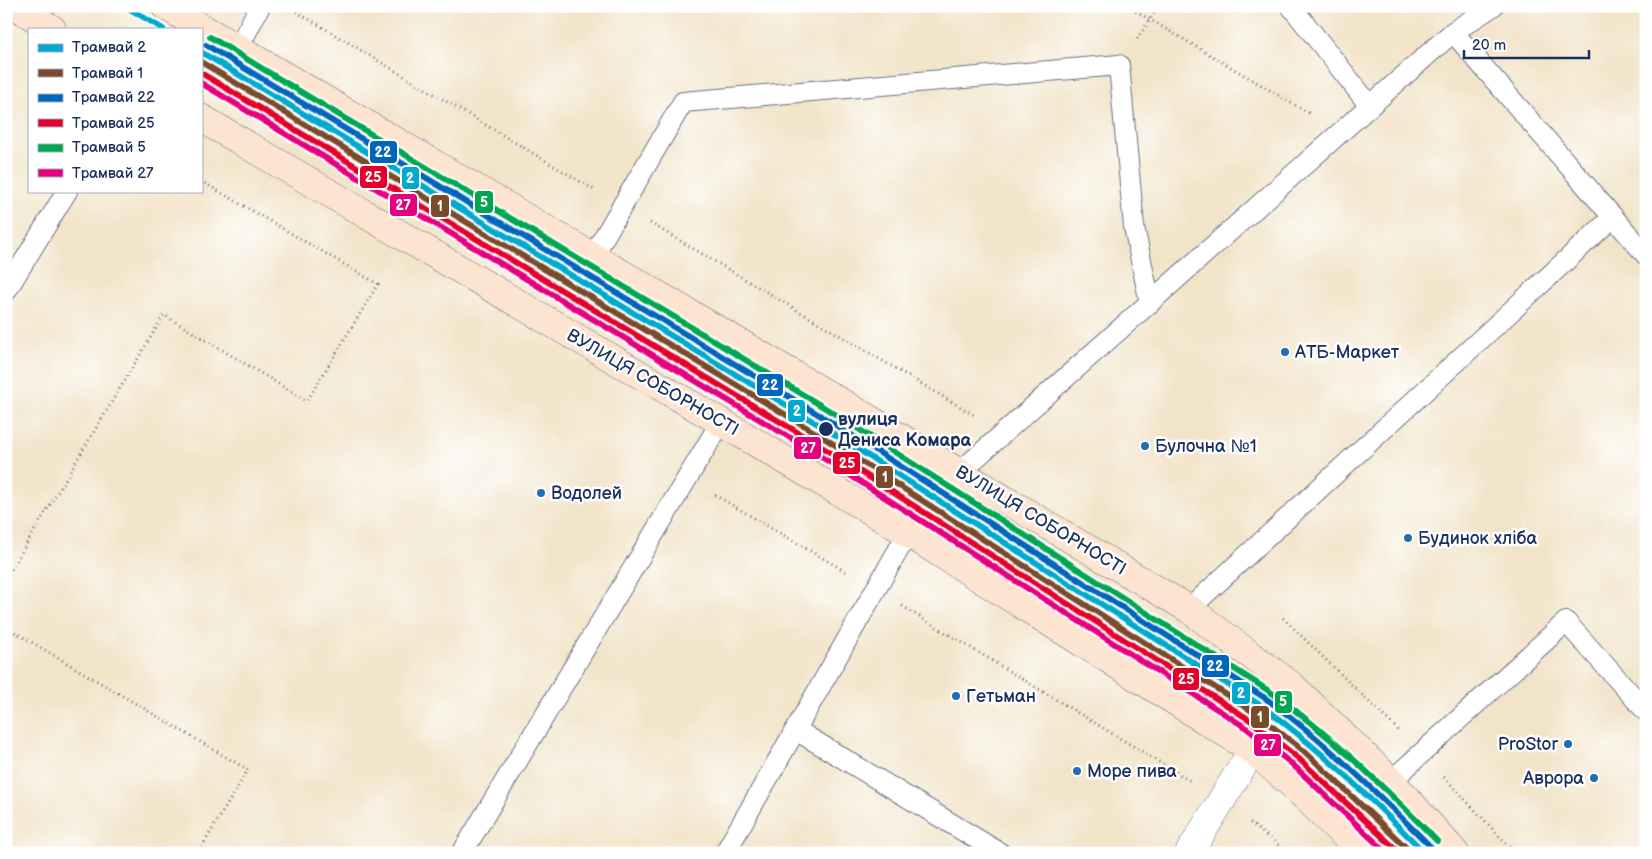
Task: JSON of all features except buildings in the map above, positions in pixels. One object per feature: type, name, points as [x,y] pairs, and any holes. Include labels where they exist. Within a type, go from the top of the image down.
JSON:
[{"type":"main road","points":[[16,6],[50,28]]},
{"type":"main road","name":"ВУЛИЦЯ СОБОРНОСТІ","points":[[165,6],[201,28]]},
{"type":"main road","name":"ВУЛИЦЯ СОБОРНОСТІ","points":[[202,29],[593,256],[1189,609],[1292,686],[1390,781],[1455,853]]},
{"type":"main road","name":"ВУЛИЦЯ СОБОРНОСТІ","points":[[202,119],[908,533],[1254,751],[1362,853]]},
{"type":"street","points":[[1189,853],[1254,751],[1292,686]]},
{"type":"lane","points":[[237,50],[260,6]]},
{"type":"lane","points":[[1291,6],[1370,106]]},
{"type":"lane","points":[[960,472],[1453,32],[1493,6]]},
{"type":"lane","points":[[1453,32],[1646,255]]},
{"type":"lane","points":[[593,256],[683,102],[1119,65],[1134,227],[1150,303]]},
{"type":"lane","points":[[6,291],[66,192]]},
{"type":"lane","points":[[1189,609],[1613,217]]},
{"type":"lane","points":[[462,853],[721,422]]},
{"type":"lane","points":[[725,853],[908,533]]},
{"type":"lane","points":[[1390,781],[1566,622],[1646,711]]},
{"type":"lane","points":[[796,730],[1000,853]]},
{"type":"path","points":[[1127,6],[1341,132]]},
{"type":"path","points":[[1119,65],[1159,6]]},
{"type":"path","points":[[6,578],[164,315],[307,401],[378,284],[202,182]]},
{"type":"path","points":[[687,478],[876,590],[1221,800],[1281,846],[1287,853]]},
{"type":"path","points":[[6,627],[248,770],[198,853]]},
{"type":"tram line","name":"2","points":[[125,6],[161,28]]},
{"type":"tram line","name":"5","points":[[210,37],[835,414],[1269,691],[1335,743],[1437,841]]},
{"type":"tram line","name":"22","points":[[206,45],[831,422],[1265,698],[1330,750],[1431,847]]},
{"type":"tram line","name":"2","points":[[202,53],[826,429],[1260,705],[1325,757],[1425,853]]},
{"type":"tram line","name":"1","points":[[202,63],[821,436],[1255,713],[1304,751],[1412,853]]},
{"type":"tram line","name":"25","points":[[202,74],[817,444],[1250,720],[1298,758],[1400,853]]},
{"type":"tram line","name":"27","points":[[202,84],[812,451],[1245,727],[1292,764],[1387,853]]},
{"type":"place","name":"АТБ-Маркет","points":[[1285,352]]},
{"type":"place","name":"вулиця Дениса Комара","points":[[826,429]]},
{"type":"place","name":"Булочна №1","points":[[1145,446]]},
{"type":"place","name":"Водолей","points":[[541,493]]},
{"type":"place","name":"Будинок хліба","points":[[1408,538]]},
{"type":"place","name":"Гетьман","points":[[956,696]]},
{"type":"place","name":"ProStor","points":[[1568,744]]},
{"type":"place","name":"Море пива","points":[[1077,771]]},
{"type":"place","name":"Аврора","points":[[1594,778]]}]
